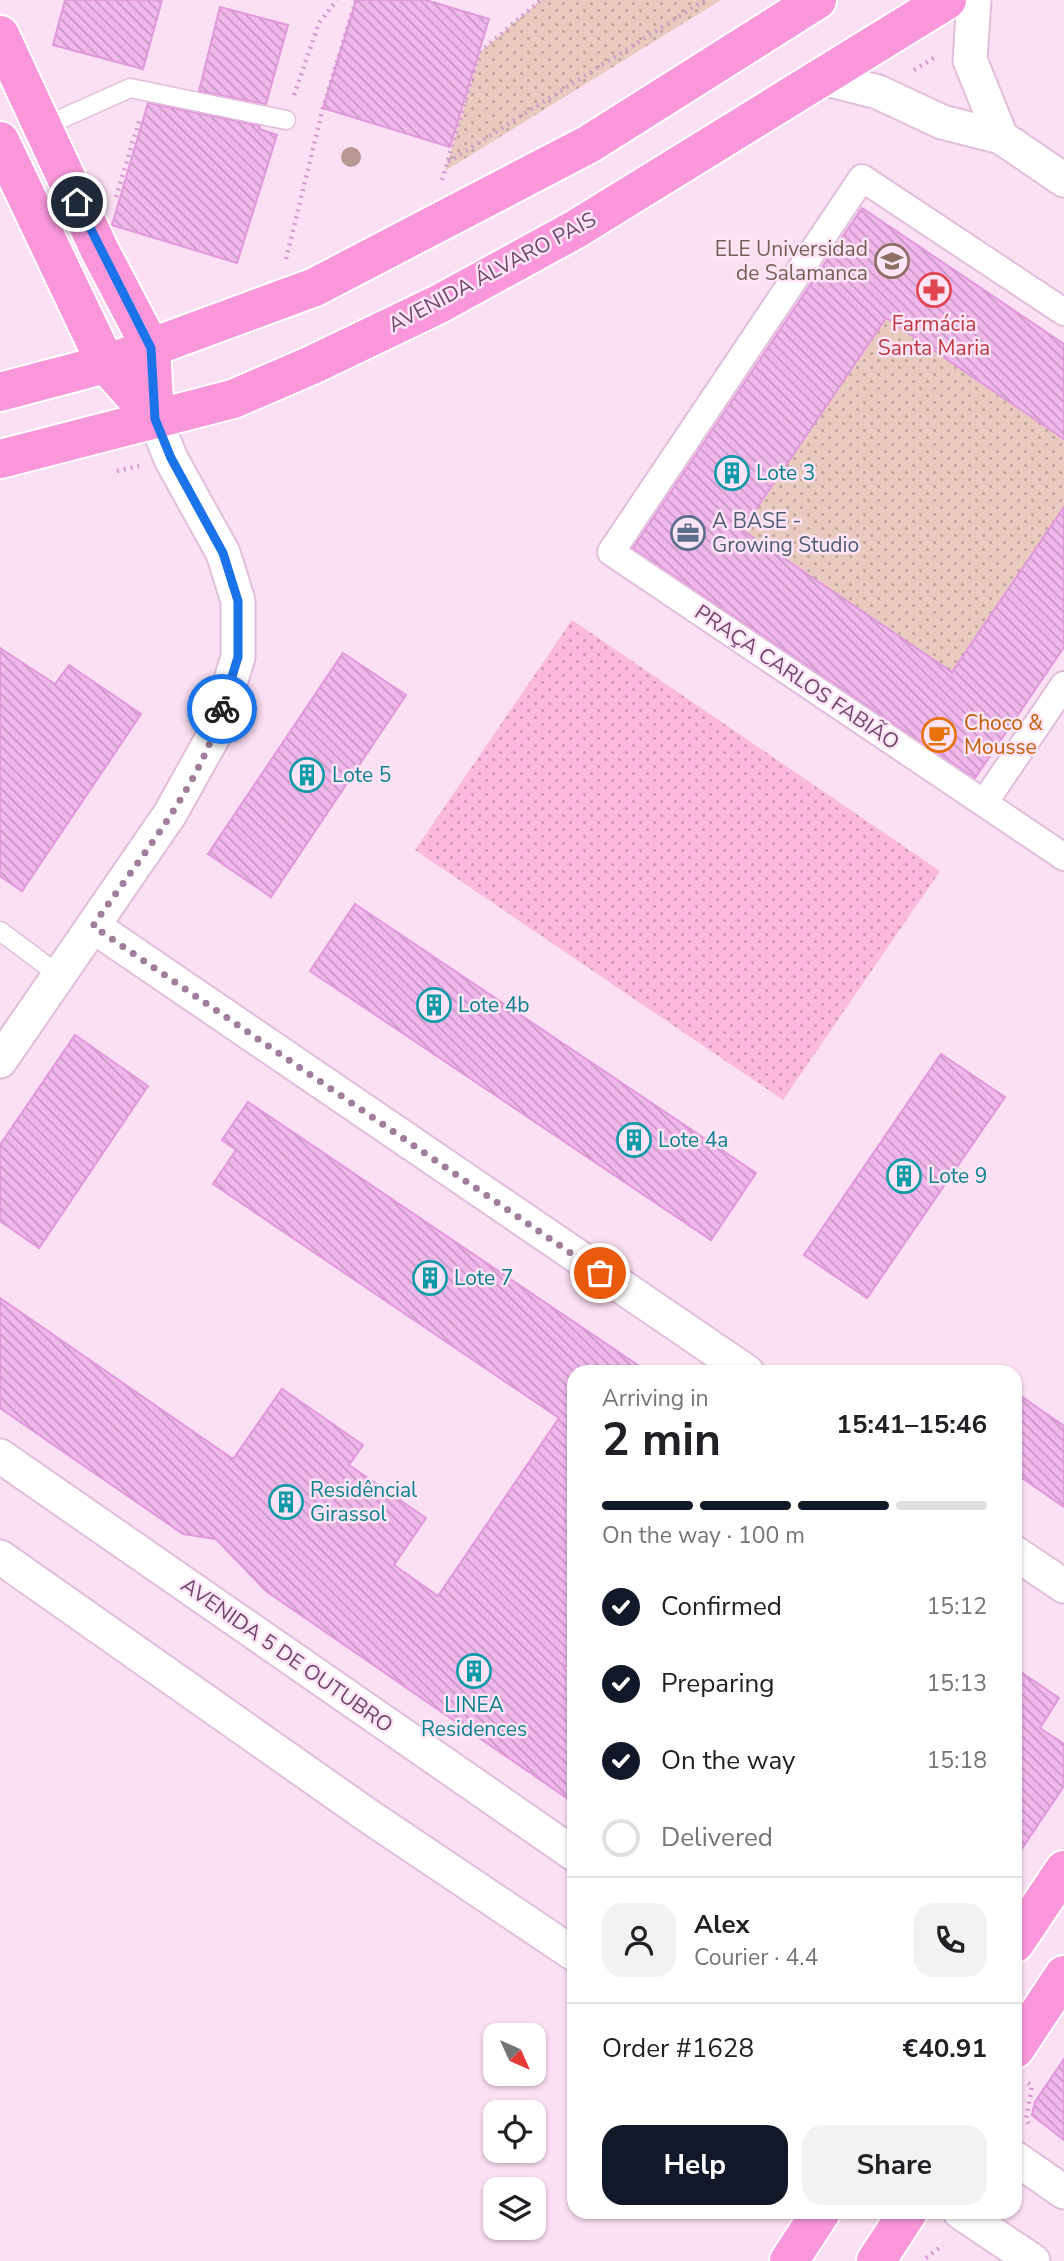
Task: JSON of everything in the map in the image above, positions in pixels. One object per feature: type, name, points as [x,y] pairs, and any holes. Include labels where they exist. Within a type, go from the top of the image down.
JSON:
[{"type":"main road","points":[[0,391],[106,364],[315,287],[589,144],[817,0]]},
{"type":"main road","name":"AVENIDA ÁLVARO PAIS","points":[[0,458],[233,398],[312,365],[439,304],[576,229],[947,0]]},
{"type":"main road","points":[[0,35],[100,251],[151,348],[155,419]]},
{"type":"main road","points":[[0,141],[106,364],[155,419]]},
{"type":"main road","points":[[1022,1933],[1064,1870]]},
{"type":"main road","points":[[1022,2038],[1064,1975]]},
{"type":"main road","points":[[789,2261],[816,2219]]},
{"type":"main road","points":[[876,2261],[903,2219]]},
{"type":"street","points":[[974,0],[970,60],[1001,137]]},
{"type":"street","points":[[823,78],[878,92],[942,122],[1001,137],[1064,180]]},
{"type":"street","name":"PRAÇA CARLOS FABIÃO","points":[[1063,855],[611,552],[862,178],[1064,312]]},
{"type":"street","points":[[0,1060],[170,814],[215,735],[238,657],[238,601],[223,553],[171,458],[155,419]]},
{"type":"street","points":[[984,803],[1064,685]]},
{"type":"street","points":[[93,926],[737,1365]]},
{"type":"street","name":"AVENIDA 5 DE OUTUBRO","points":[[0,1456],[567,1849]]},
{"type":"street","points":[[0,1557],[366,1815],[567,1949]]},
{"type":"street","points":[[1022,1558],[1064,1586]]},
{"type":"street","points":[[1022,2163],[1064,2192]]},
{"type":"street","points":[[970,2219],[1032,2261]]},
{"type":"lane","points":[[43,127],[130,88],[286,120]]},
{"type":"lane","points":[[0,931],[59,975]]},
{"type":"path","points":[[286,120],[319,23],[337,0]]},
{"type":"path","points":[[286,261],[323,108],[356,0]]},
{"type":"path","points":[[426,0],[432,0]]},
{"type":"path","points":[[452,179],[441,185],[480,52],[541,0]]},
{"type":"path","points":[[448,162],[705,0]]},
{"type":"path","points":[[100,251],[142,111]]},
{"type":"path","points":[[275,265],[297,255]]},
{"type":"sand","points":[[572,620],[940,871],[783,1100],[415,850]]},
{"type":"shaded area","points":[[541,0],[721,0],[445,171],[480,52]]},
{"type":"shaded area","points":[[886,318],[1064,439],[1064,507],[952,672],[742,530]]},
{"type":"building","points":[[65,0],[162,0],[143,69],[53,45]]},
{"type":"building","points":[[356,0],[426,0],[489,19],[450,147],[323,108]]},
{"type":"building","points":[[220,7],[288,25],[266,104],[199,91]]},
{"type":"building","points":[[148,103],[260,126],[259,129],[277,135],[237,263],[112,225]]},
{"type":"building","name":"Lote 3","points":[[862,208],[1064,344],[1064,439],[886,318],[742,530],[952,672],[1064,507],[1064,647],[975,778],[633,548]]},
{"type":"building","points":[[0,648],[55,684],[69,665],[141,714],[22,891],[0,876]]},
{"type":"building","name":"Lote 5","points":[[343,653],[406,695],[271,897],[208,854]]},
{"type":"building","points":[[355,904],[756,1173],[711,1240],[310,971]]},
{"type":"building","points":[[75,1035],[148,1086],[39,1248],[0,1221],[0,1145]]},
{"type":"building","name":"Lote 9","points":[[941,1054],[1005,1097],[867,1298],[804,1255]]},
{"type":"building","points":[[248,1102],[638,1365],[567,1365],[567,1664],[564,1669],[567,1671],[567,1798],[266,1591],[216,1539],[183,1534],[0,1408],[0,1298],[233,1459],[282,1389],[363,1445],[349,1465],[426,1518],[394,1565],[438,1596],[559,1418],[213,1184],[236,1150],[222,1140]]},
{"type":"building","points":[[1022,1397],[1064,1426],[1064,1507],[1022,1478]]},
{"type":"building","points":[[1022,1673],[1059,1698],[1040,1728],[1064,1744],[1064,1786],[1022,1849]]},
{"type":"building","points":[[1064,2059],[1064,2140],[1032,2115],[1035,2102]]},
{"type":"way so far","points":[[222,709],[215,735],[170,814],[93,926],[146,965],[600,1273]]},
{"type":"place","name":"ELE Universidad de Salamanca","points":[[892,261]]},
{"type":"place","name":"Farmácia Santa Maria","points":[[934,290]]},
{"type":"place","name":"Lote 3","points":[[732,473]]},
{"type":"place","name":"A BASE - Growing Studio","points":[[688,533]]},
{"type":"place","name":"Choco & Mousse","points":[[939,735]]},
{"type":"place","name":"Lote 5","points":[[307,775]]},
{"type":"place","name":"Lote 4b","points":[[434,1005]]},
{"type":"place","name":"Lote 4a","points":[[634,1140]]},
{"type":"place","name":"Lote 9","points":[[904,1176]]},
{"type":"place","name":"Lote 7","points":[[430,1278]]},
{"type":"place","name":"Residêncial Girassol","points":[[286,1502]]},
{"type":"place","name":"LINEA Residences","points":[[474,1671]]},
{"type":"route","points":[[77,202],[151,348],[155,419],[171,458],[223,553],[238,601],[238,657],[222,709]]}]
